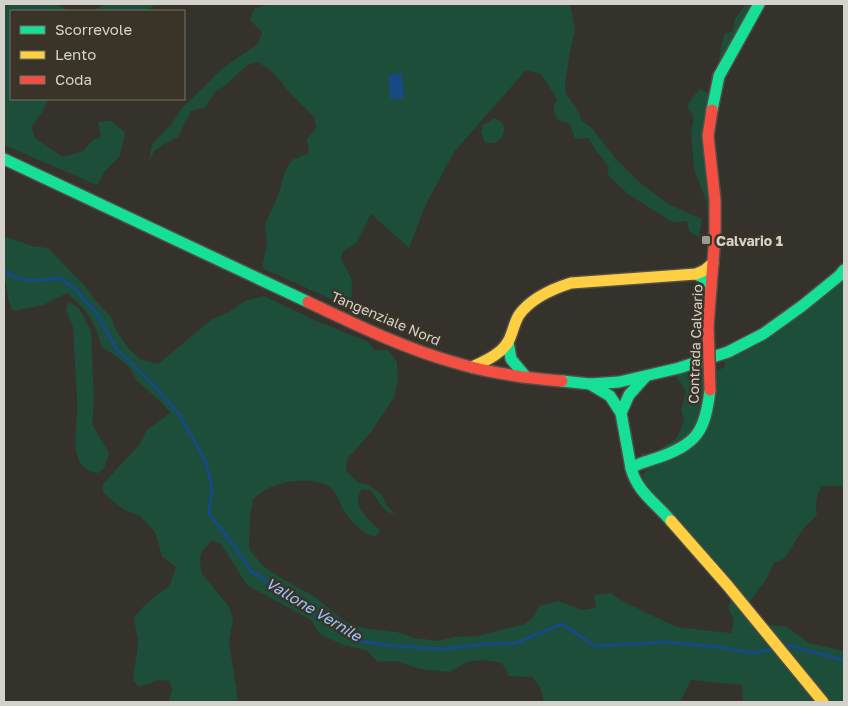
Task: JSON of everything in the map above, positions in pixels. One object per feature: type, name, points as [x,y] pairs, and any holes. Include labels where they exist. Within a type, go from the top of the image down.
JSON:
[{"type":"main road","name":"Contrada Calvario","points":[[631,468],[638,463],[685,447],[703,425],[707,415],[710,390],[708,326],[715,200],[708,136],[713,100],[719,76],[759,4]]},
{"type":"main road","name":"Tangenziale Nord","points":[[4,159],[384,337],[452,362],[526,377],[590,384],[619,382],[679,368],[728,352],[763,334],[840,276],[844,270]]},
{"type":"main road","points":[[472,367],[492,358],[508,342],[518,316],[536,298],[552,289],[571,284],[696,274],[705,270],[713,263]]},
{"type":"main road","points":[[696,274],[704,278],[711,288]]},
{"type":"main road","points":[[508,342],[511,359],[526,377]]},
{"type":"main road","points":[[621,413],[628,395],[646,376]]},
{"type":"main road","points":[[590,384],[610,396],[621,413],[633,479],[640,490],[708,560],[768,637],[823,702]]},
{"type":"green space","points":[[4,4],[56,4],[68,10],[10,10],[10,100],[48,100],[41,114],[31,127],[36,139],[63,157],[83,151],[93,140],[101,137],[98,122],[111,121],[125,132],[120,156],[104,172],[97,185],[4,145]]},
{"type":"green space","points":[[106,4],[155,4],[149,10],[93,10]]},
{"type":"green space","points":[[269,4],[570,4],[575,29],[565,85],[566,94],[577,109],[582,121],[592,128],[615,158],[638,181],[668,204],[702,219],[699,237],[689,231],[687,221],[672,222],[628,194],[607,174],[609,167],[588,138],[575,139],[570,124],[557,119],[553,109],[557,99],[541,74],[526,70],[454,152],[425,206],[409,248],[371,214],[356,243],[343,251],[341,258],[352,280],[351,308],[262,268],[267,243],[265,224],[279,193],[285,171],[292,160],[309,153],[307,139],[316,128],[314,117],[269,69],[258,62],[249,64],[216,91],[205,108],[191,111],[178,137],[154,151],[149,162],[152,144],[171,125],[181,109],[223,68],[258,44],[262,32],[250,20],[254,9]]},
{"type":"green space","points":[[746,4],[755,4],[718,65],[724,34],[733,31],[735,19]]},
{"type":"green space","points":[[699,89],[711,94],[707,155],[709,239],[707,203],[694,169],[691,133],[694,118],[687,106]]},
{"type":"green space","points":[[494,118],[503,123],[504,132],[497,142],[485,142],[481,132],[483,125]]},
{"type":"green space","points":[[4,236],[32,246],[48,248],[85,286],[111,317],[117,332],[128,348],[140,359],[158,364],[211,320],[229,312],[245,301],[264,296],[312,319],[368,342],[374,350],[388,350],[397,362],[398,381],[394,397],[372,431],[347,459],[346,471],[358,482],[369,485],[382,495],[386,505],[395,514],[386,511],[370,490],[362,489],[358,495],[359,506],[362,512],[380,531],[376,536],[372,536],[363,531],[350,519],[331,488],[316,482],[298,481],[272,487],[253,499],[250,516],[249,549],[263,566],[312,595],[346,622],[363,628],[397,632],[415,638],[438,641],[454,637],[478,636],[525,624],[533,617],[539,606],[558,601],[582,610],[596,608],[594,595],[611,593],[622,601],[676,627],[731,633],[733,620],[728,608],[732,598],[755,623],[787,627],[809,643],[844,651],[844,702],[743,702],[742,685],[691,680],[680,702],[544,702],[540,687],[532,677],[509,676],[502,663],[485,660],[466,662],[450,672],[420,669],[397,661],[378,662],[366,650],[343,645],[320,634],[311,620],[247,585],[221,544],[212,540],[202,551],[200,558],[201,572],[229,607],[233,619],[229,641],[238,702],[168,702],[172,690],[169,681],[159,680],[139,687],[133,680],[138,643],[134,618],[143,607],[169,587],[176,567],[162,556],[155,532],[140,516],[123,509],[103,493],[103,484],[139,445],[147,430],[170,413],[161,402],[137,381],[130,368],[102,347],[90,317],[67,293],[43,305],[13,311],[9,303],[6,283],[4,282]]},
{"type":"green space","points":[[844,277],[844,486],[821,486],[816,500],[817,515],[803,529],[785,558],[774,563],[767,578],[749,603],[644,483],[643,474],[649,469],[640,453],[652,454],[677,438],[684,421],[681,410],[686,392],[676,375],[700,366],[705,376],[725,367],[723,357]]},
{"type":"green space","points":[[68,302],[79,308],[91,331],[94,401],[92,424],[109,453],[104,468],[98,473],[87,469],[81,463],[77,454],[77,401],[73,327],[66,310]]},
{"type":"water","points":[[402,73],[404,98],[390,99],[388,75]]},
{"type":"waterway","name":"Vallone Vernile","points":[[4,270],[10,275],[24,280],[60,278],[75,289],[98,315],[117,350],[148,379],[179,414],[206,462],[212,488],[209,514],[233,544],[251,571],[326,621],[360,641],[395,646],[444,649],[516,643],[562,624],[595,646],[667,642],[754,653],[773,649]]},
{"type":"waterway","name":"Vallone Vernile","points":[[784,647],[790,646],[844,660]]},
{"type":"traffic: fast","points":[[712,110],[719,76],[759,4]]},
{"type":"traffic: fast","points":[[4,159],[308,302]]},
{"type":"traffic: fast","points":[[562,381],[590,384],[619,382],[679,368],[728,352],[763,334],[802,306],[844,270]]},
{"type":"traffic: fast","points":[[696,274],[704,278],[711,288]]},
{"type":"traffic: fast","points":[[508,342],[511,359],[526,377]]},
{"type":"traffic: fast","points":[[621,413],[629,395],[646,376]]},
{"type":"traffic: fast","points":[[590,384],[610,396],[621,413],[631,468]]},
{"type":"traffic: fast","points":[[671,521],[642,491],[631,468],[640,463],[671,453],[690,441],[702,426],[710,390]]},
{"type":"traffic: slow","points":[[472,367],[502,349],[509,340],[517,318],[524,309],[542,295],[557,288],[571,283],[696,274],[705,270],[713,263]]},
{"type":"traffic: slow","points":[[671,521],[728,586],[823,702]]},
{"type":"traffic: jam","points":[[708,326],[715,236],[715,200],[708,136],[712,110]]},
{"type":"traffic: jam","points":[[308,302],[416,350],[466,366],[520,377],[562,381]]},
{"type":"traffic: jam","points":[[708,326],[710,390]]},
{"type":"place","name":"Calvario 1","points":[[706,240]]}]
